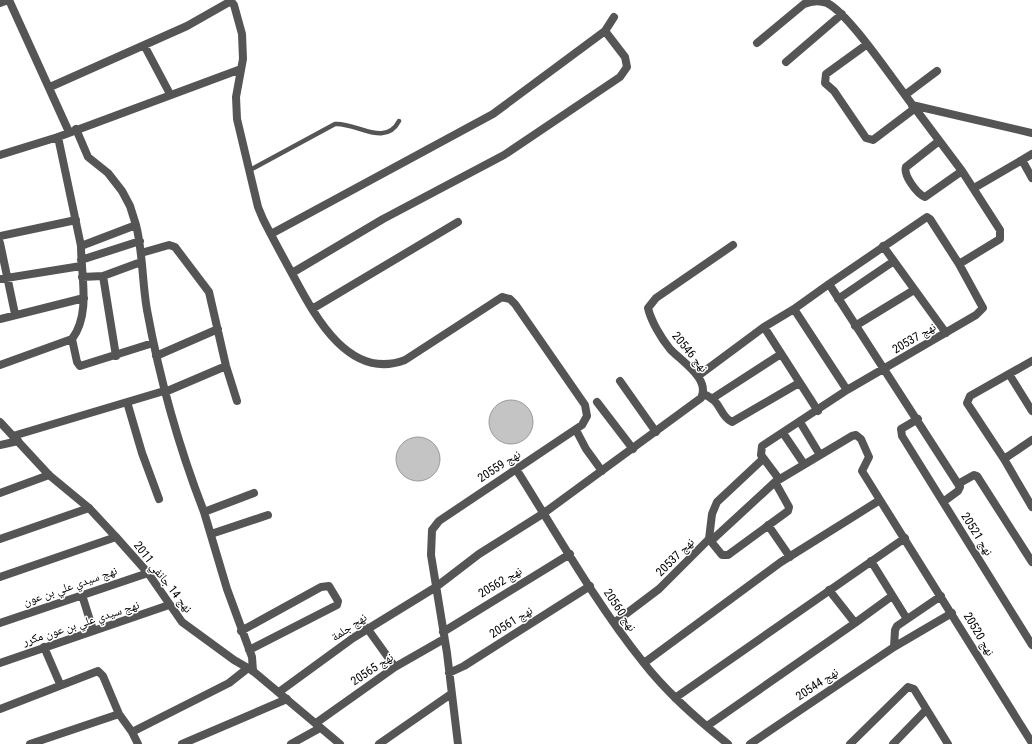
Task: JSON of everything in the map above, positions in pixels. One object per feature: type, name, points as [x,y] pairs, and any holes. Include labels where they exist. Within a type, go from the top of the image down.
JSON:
[{"type":"street","points":[[0,3],[9,0],[50,87],[88,157],[108,173],[130,206],[140,241],[147,308],[164,392],[177,438],[204,512],[241,631],[249,650],[251,669],[229,683],[134,731]]},
{"type":"street","points":[[50,87],[186,26],[230,0],[234,5],[242,34],[243,59],[236,97],[237,119],[258,206],[271,234],[312,309],[332,338],[344,349],[366,361],[397,363],[405,360],[496,300],[502,297],[510,299],[585,405],[587,416],[579,428],[586,449],[602,471]]},
{"type":"street","points":[[698,376],[764,327],[794,309],[925,217],[929,218],[959,264],[1001,237],[1000,230],[962,171],[842,14],[827,2],[812,0],[804,4],[757,43]]},
{"type":"street","points":[[786,62],[842,14]]},
{"type":"street","points":[[271,234],[493,114],[605,31],[614,17]]},
{"type":"street","points":[[292,273],[383,219],[504,155],[620,77],[627,68],[625,57],[605,31]]},
{"type":"street","points":[[144,45],[170,94]]},
{"type":"street","points":[[866,45],[826,74],[825,77],[826,83],[834,91],[866,138],[873,140],[913,107]]},
{"type":"street","points":[[0,155],[58,137],[241,68]]},
{"type":"street","points":[[905,95],[936,70]]},
{"type":"street","points":[[913,107],[1032,133]]},
{"type":"street","points":[[0,365],[72,339],[81,323],[84,298],[81,246],[58,137]]},
{"type":"street","points":[[939,141],[906,167],[905,174],[920,195],[925,197],[962,171]]},
{"type":"street","points":[[974,188],[1032,154]]},
{"type":"street","points":[[1022,160],[1032,178]]},
{"type":"street","points":[[0,236],[76,220]]},
{"type":"street","points":[[312,309],[458,222]]},
{"type":"street","points":[[81,246],[136,225]]},
{"type":"street","points":[[3,278],[81,263],[140,241]]},
{"type":"street","points":[[0,243],[3,278],[15,314]]},
{"type":"street","points":[[141,253],[169,245],[178,249],[207,289],[226,366],[237,401]]},
{"type":"street","name":"نهج 20546","points":[[703,394],[698,376],[665,342],[650,315],[648,308],[656,298],[733,245]]},
{"type":"street","points":[[884,246],[914,290],[946,332]]},
{"type":"street","points":[[838,299],[894,261]]},
{"type":"street","points":[[82,277],[103,276],[142,262]]},
{"type":"street","name":"نهج 20537","points":[[614,623],[660,589],[710,540],[712,514],[717,502],[763,459],[760,452],[762,446],[847,390],[982,311],[982,304],[959,264]]},
{"type":"street","points":[[103,276],[116,356]]},
{"type":"street","points":[[829,284],[846,313],[918,419],[958,484],[960,489],[943,502]]},
{"type":"street","points":[[856,326],[914,290]]},
{"type":"street","points":[[0,319],[15,314],[84,298]]},
{"type":"street","points":[[794,309],[847,390]]},
{"type":"street","points":[[764,327],[800,383],[821,408]]},
{"type":"street","points":[[156,356],[218,329]]},
{"type":"street","points":[[72,339],[77,362],[80,366],[154,343]]},
{"type":"street","points":[[713,398],[781,354]]},
{"type":"street","points":[[1032,361],[970,396],[967,401],[967,404],[1004,459],[1032,507]]},
{"type":"street","points":[[0,445],[15,438],[127,402],[164,392],[226,366]]},
{"type":"street","points":[[1009,374],[1032,411]]},
{"type":"street","points":[[620,381],[656,432]]},
{"type":"street","points":[[544,513],[656,432],[701,398],[703,394],[713,398],[727,419],[732,422],[800,383]]},
{"type":"street","points":[[127,402],[142,454],[159,499]]},
{"type":"street","points":[[597,402],[633,449]]},
{"type":"street","name":"نهج 20521","points":[[918,419],[901,429],[902,436],[1032,645]]},
{"type":"street","name":"نهج 14 جانفي 2011","points":[[0,422],[50,475],[89,508],[116,537],[148,573],[169,606],[182,622],[234,660],[251,669],[279,692],[283,700],[318,725],[340,744]]},
{"type":"street","points":[[763,459],[777,480],[789,510],[726,556],[722,555],[710,540],[777,480],[820,455],[800,422]]},
{"type":"street","name":"نهج 20559","points":[[436,587],[431,555],[432,530],[438,521],[579,428]]},
{"type":"street","points":[[783,433],[804,464]]},
{"type":"street","name":"نهج 20520","points":[[820,455],[852,436],[856,435],[859,438],[869,457],[862,471],[1032,743]]},
{"type":"street","points":[[1004,459],[1032,440]]},
{"type":"street","name":"نهج 20560","points":[[516,469],[570,554],[587,588],[644,664],[675,698],[728,744]]},
{"type":"street","points":[[0,493],[50,475]]},
{"type":"street","points":[[958,484],[974,475],[978,476],[1032,562]]},
{"type":"street","points":[[204,512],[254,493]]},
{"type":"street","points":[[644,664],[790,557],[880,500]]},
{"type":"street","points":[[0,539],[89,508]]},
{"type":"street","name":"نهج جلمة","points":[[279,692],[367,628],[436,587],[479,554],[544,513]]},
{"type":"street","points":[[211,534],[268,515]]},
{"type":"street","points":[[768,525],[790,557]]},
{"type":"street","points":[[0,577],[116,537]]},
{"type":"street","points":[[675,698],[905,538]]},
{"type":"street","name":"نهج 20562","points":[[444,635],[570,554]]},
{"type":"street","points":[[871,561],[907,619]]},
{"type":"street","name":"نهج سيدي علي بن عون","points":[[0,623],[148,573]]},
{"type":"street","points":[[241,631],[321,587],[329,586],[338,600],[337,605],[249,650]]},
{"type":"street","points":[[436,587],[444,635],[458,744]]},
{"type":"street","name":"نهج 20561","points":[[449,673],[464,666],[587,588]]},
{"type":"street","points":[[829,590],[855,623]]},
{"type":"street","points":[[82,595],[93,630]]},
{"type":"street","points":[[707,726],[892,596]]},
{"type":"street","points":[[894,645],[895,628],[941,596]]},
{"type":"street","name":"نهج سيدي علي بن عون مكرر","points":[[0,663],[93,630],[169,606]]},
{"type":"street","name":"نهج 20544","points":[[750,744],[894,645],[952,613]]},
{"type":"street","points":[[367,628],[395,667]]},
{"type":"street","name":"نهج 20565","points":[[291,744],[395,667],[444,635]]},
{"type":"street","points":[[44,647],[60,684]]},
{"type":"street","points":[[0,709],[60,684],[98,671],[103,676],[119,714],[134,731],[138,744]]},
{"type":"street","points":[[850,744],[908,687],[914,689],[948,744]]},
{"type":"street","points":[[379,744],[451,694]]},
{"type":"street","points":[[182,744],[283,700]]},
{"type":"street","points":[[893,744],[926,710]]},
{"type":"street","points":[[30,744],[119,714]]},
{"type":"lane","points":[[250,170],[335,124],[347,124],[365,132],[381,134],[395,127],[399,121]]},
{"type":"building","points":[[507,400],[515,400],[520,401],[527,406],[532,413],[532,431],[527,438],[520,443],[507,444],[499,441],[492,434],[489,426],[489,418],[492,410],[499,403]]},
{"type":"building","points":[[418,437],[430,441],[436,447],[440,459],[436,471],[430,477],[418,481],[406,477],[400,471],[396,459],[400,447],[406,441]]}]
